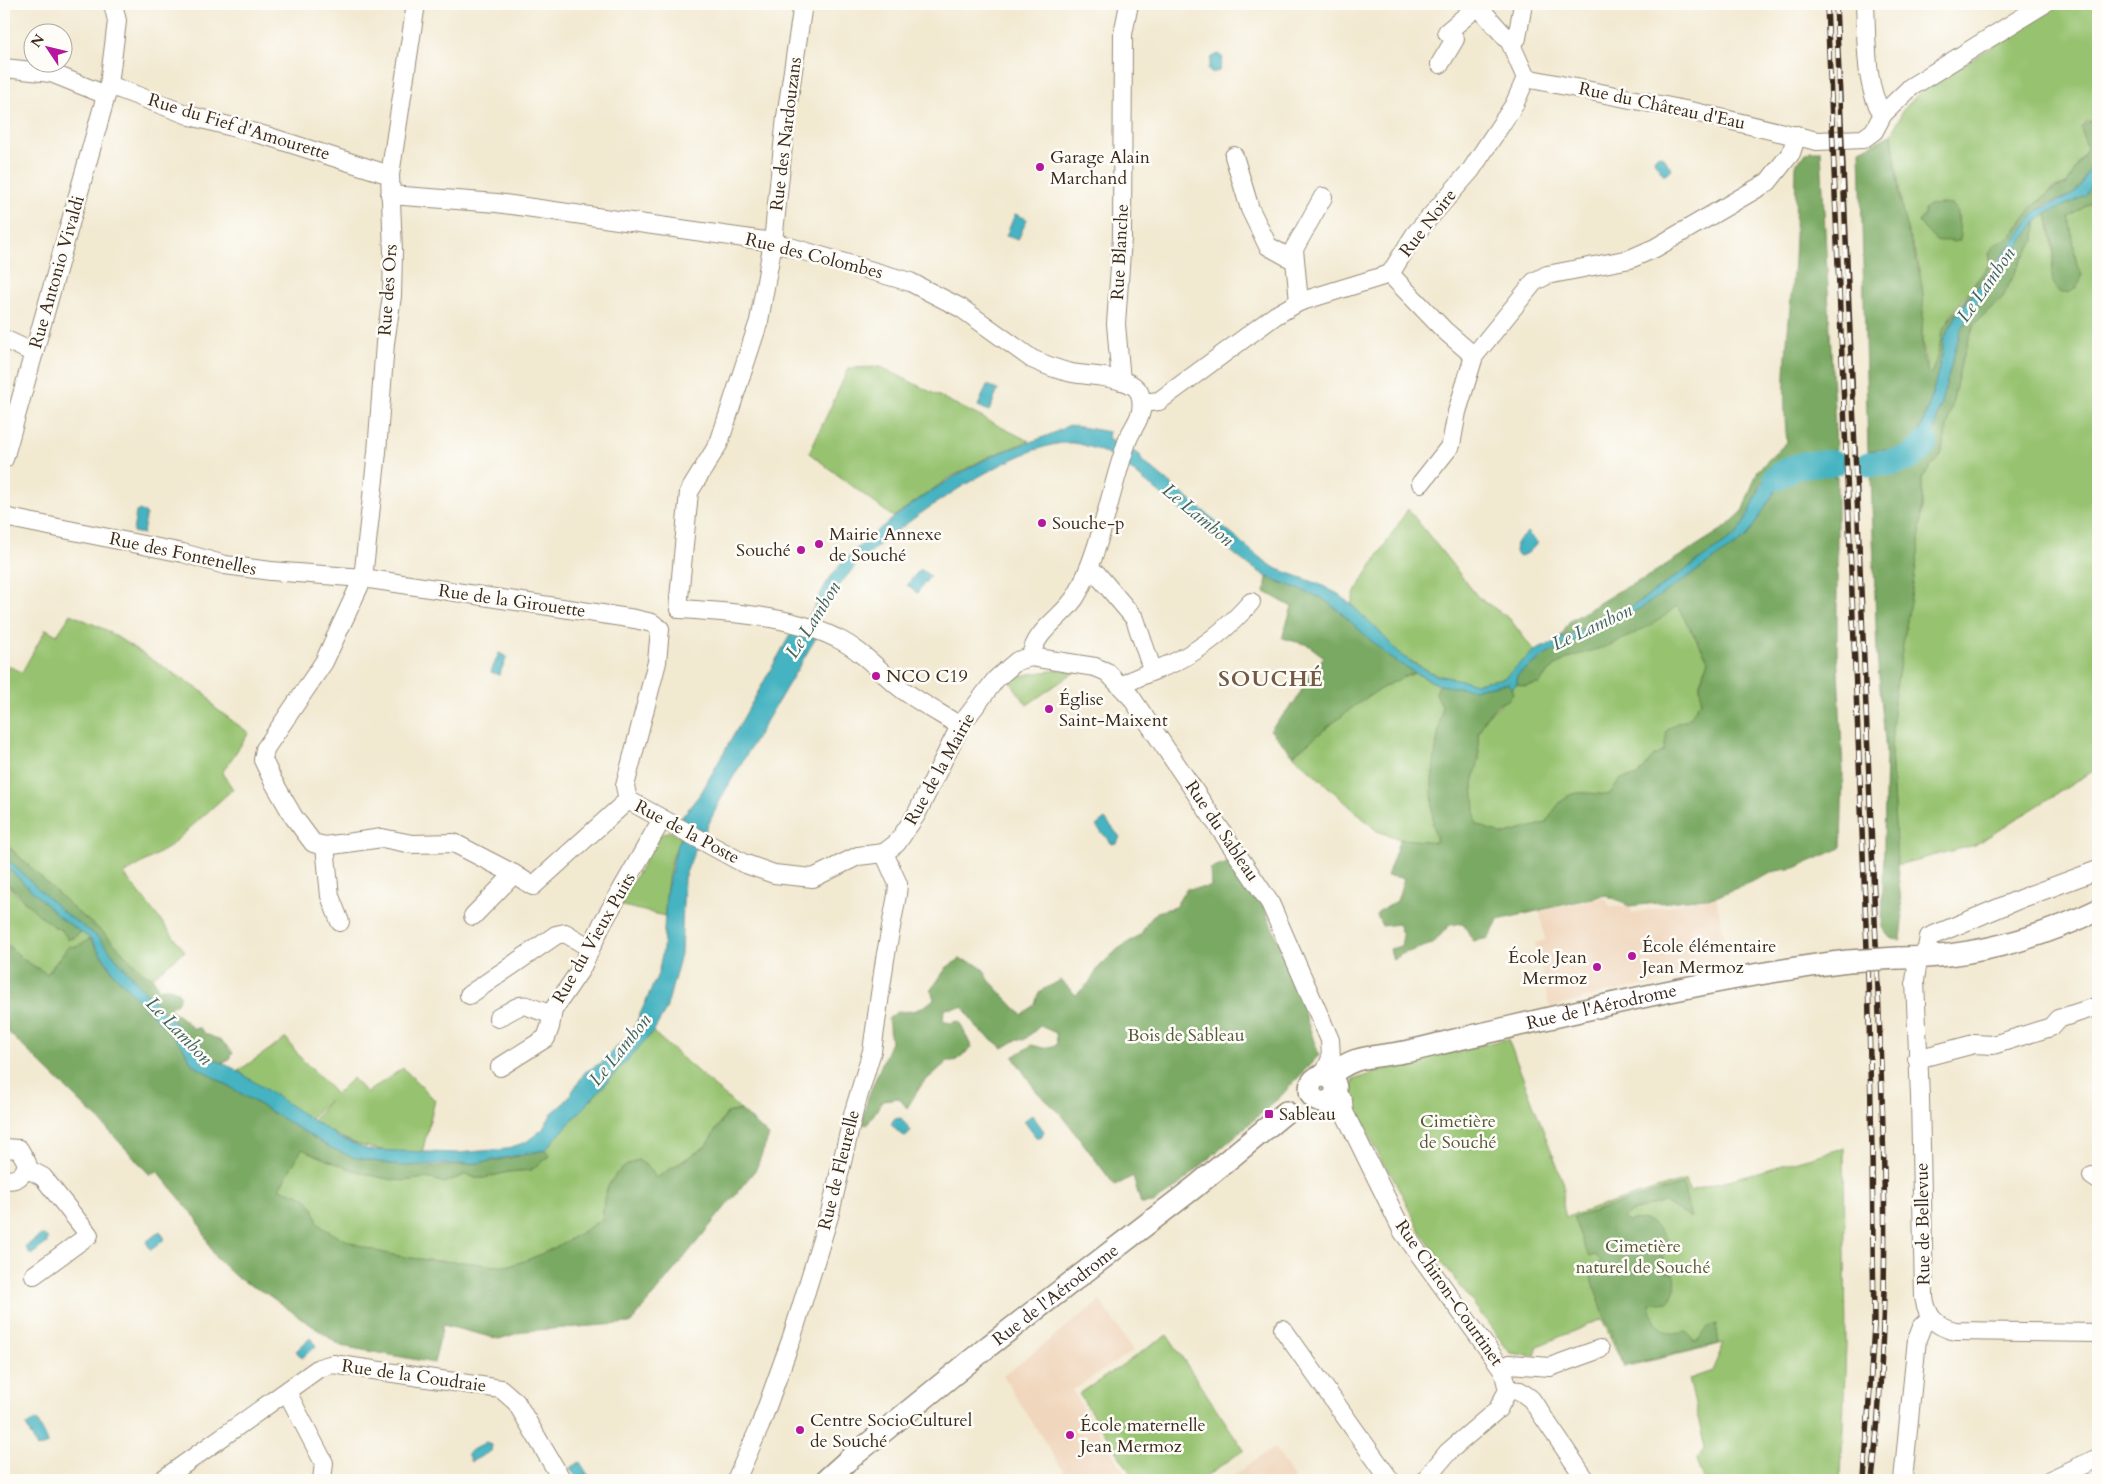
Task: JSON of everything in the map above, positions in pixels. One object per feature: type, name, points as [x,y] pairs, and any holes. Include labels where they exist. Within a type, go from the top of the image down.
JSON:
[{"type":"street","points":[[107,90],[117,21],[113,4]]},
{"type":"street","name":"Rue des Ors","points":[[325,846],[313,843],[293,816],[263,760],[265,749],[324,662],[363,578],[377,452],[384,343],[392,296],[393,252],[390,174],[416,4]]},
{"type":"street","name":"Rue des Nardouzans","points":[[680,609],[679,598],[689,492],[719,443],[760,321],[773,242],[786,117],[803,4]]},
{"type":"street","name":"Rue Blanche","points":[[1121,381],[1116,324],[1122,220],[1123,34],[1129,4]]},
{"type":"street","points":[[1510,42],[1517,38],[1523,4]]},
{"type":"street","points":[[1865,4],[1873,96],[1883,114]]},
{"type":"street","name":"Rue du Château d'Eau","points":[[1526,78],[1695,112],[1825,142],[1863,139],[1874,131],[1883,114],[1911,87],[2044,4]]},
{"type":"street","points":[[1440,64],[1455,39],[1447,32],[1477,5],[1510,42],[1526,78]]},
{"type":"street","name":"Rue du Fief d'Amourette","points":[[4,68],[51,73],[191,116],[270,136],[390,174]]},
{"type":"street","name":"Rue Noire","points":[[1142,403],[1159,401],[1276,315],[1298,302],[1390,274],[1415,234],[1471,170],[1514,105],[1526,78]]},
{"type":"street","name":"Rue Antonio Vivaldi","points":[[4,459],[107,90]]},
{"type":"street","points":[[1422,483],[1451,445],[1457,412],[1474,356],[1523,295],[1540,278],[1630,259],[1655,248],[1768,182],[1791,153],[1797,135]]},
{"type":"street","points":[[1234,156],[1250,209],[1268,246],[1295,261]]},
{"type":"street","name":"Rue des Colombes","points":[[390,195],[497,203],[773,242],[910,282],[961,308],[1032,359],[1044,365],[1071,373],[1121,381],[1138,390],[1142,403]]},
{"type":"street","points":[[1298,302],[1294,249],[1323,197]]},
{"type":"street","points":[[1390,274],[1444,330],[1474,356]]},
{"type":"street","points":[[4,339],[34,353]]},
{"type":"street","points":[[1031,656],[1033,645],[1040,635],[1071,605],[1088,570],[1127,441],[1140,415],[1142,403]]},
{"type":"street","name":"Rue des Fontenelles","points":[[4,517],[184,553],[225,564],[271,571],[363,578]]},
{"type":"street","points":[[1088,570],[1097,574],[1135,619],[1152,669]]},
{"type":"street","name":"Rue de la Girouette","points":[[363,578],[635,619],[652,623],[660,629]]},
{"type":"street","points":[[1122,686],[1152,669],[1173,663],[1220,634],[1251,602]]},
{"type":"street","points":[[660,629],[680,609],[729,612],[792,624],[822,632],[855,649],[901,688],[960,726]]},
{"type":"street","name":"Rue de la Poste","points":[[660,629],[657,662],[625,786],[628,800],[757,870],[802,878],[813,878],[826,874],[858,856],[884,853]]},
{"type":"street","name":"Rue du Sableau","points":[[1031,656],[1095,667],[1107,672],[1122,686],[1236,850],[1270,903],[1330,1040],[1331,1058],[1324,1089]]},
{"type":"street","name":"Rue de la Mairie","points":[[884,853],[896,844],[916,815],[960,726],[1008,667],[1031,656]]},
{"type":"street","points":[[340,922],[330,896],[325,846],[382,838],[412,844],[454,843],[533,886],[628,800]]},
{"type":"street","name":"Rue du Vieux Puits","points":[[500,1067],[546,1038],[550,1027],[551,1014],[581,969],[590,948],[670,822]]},
{"type":"street","name":"Rue de Fleurelle","points":[[736,1480],[760,1426],[794,1331],[830,1213],[854,1111],[872,1051],[885,960],[898,895],[898,884],[884,853]]},
{"type":"street","points":[[1920,958],[1927,948],[1930,938],[1942,931],[2098,870]]},
{"type":"street","points":[[473,916],[514,874]]},
{"type":"street","name":"Rue de l'Aérodrome","points":[[826,1480],[847,1460],[990,1345],[1195,1187],[1286,1112],[1296,1098],[1324,1089],[1352,1070],[1384,1061],[1402,1053],[1630,1000],[1773,971],[1848,962],[1951,955],[2011,943],[2048,932],[2098,910]]},
{"type":"street","points":[[469,995],[556,935],[565,933],[590,948]]},
{"type":"street","name":"Rue de Bellevue","points":[[1920,958],[1915,981],[1917,1059],[1920,1097],[1924,1297],[1930,1318]]},
{"type":"street","points":[[498,1018],[522,1004],[531,1005],[551,1014]]},
{"type":"street","points":[[1917,1059],[1974,1044],[1993,1045],[2051,1027],[2058,1019],[2098,1006]]},
{"type":"street","name":"Rue Chiron-Courtinet","points":[[1324,1089],[1344,1112],[1403,1232],[1504,1370],[1508,1390]]},
{"type":"street","points":[[4,1148],[14,1147],[23,1153],[26,1168],[24,1173],[15,1180],[4,1179]]},
{"type":"street","points":[[26,1168],[44,1178],[89,1235],[34,1275]]},
{"type":"street","points":[[1903,1480],[1917,1339],[1922,1326],[1930,1318],[1939,1325],[1956,1331],[2098,1333]]},
{"type":"street","points":[[1283,1329],[1390,1480]]},
{"type":"street","points":[[1504,1370],[1510,1364],[1550,1367],[1600,1349]]},
{"type":"street","name":"Rue de la Coudraie","points":[[162,1480],[319,1368],[333,1364],[501,1389],[516,1402],[562,1480]]},
{"type":"street","points":[[1425,1480],[1441,1458],[1498,1409],[1508,1390],[1520,1390],[1531,1399],[1586,1480]]},
{"type":"street","points":[[287,1392],[324,1463],[322,1480]]},
{"type":"street","points":[[2050,1480],[2098,1458]]},
{"type":"shaded area","name":"École élémentaire Jean Mermoz","points":[[1716,897],[1730,970],[1604,993],[1550,1009],[1535,943],[1545,940],[1540,912],[1605,898],[1610,907],[1629,906],[1632,913]]},
{"type":"shaded area","name":"École maternelle Jean Mermoz","points":[[1100,1301],[1133,1351],[1072,1390],[1129,1480],[1069,1480],[1003,1376]]},
{"type":"shaded area","points":[[1275,1447],[1295,1480],[1226,1480]]},
{"type":"green space","points":[[2060,4],[2098,4],[2098,122],[2087,121],[2081,127],[2087,149],[2067,184],[2054,188],[2033,206],[2009,238],[1999,242],[1989,253],[1990,263],[1956,307],[1947,323],[1931,374],[1928,374],[1922,342],[1923,295],[1918,262],[1903,216],[1892,134],[1903,110],[1920,92]],"holes":[[[1944,204],[1959,217],[1958,225],[1961,236],[1953,243],[1925,229],[1919,222],[1929,205]]]},
{"type":"green space","points":[[2092,120],[2098,122],[2098,153],[2081,185],[2074,194],[2045,205],[1993,265],[1952,323],[1943,341],[1943,351],[1931,400],[1914,446],[1896,455],[1888,449],[1868,451],[1860,150],[1892,134],[1902,208],[1922,285],[1923,355],[1925,365],[1929,374],[1931,374],[1939,351],[1942,330],[1990,263],[1992,248],[2011,236],[2035,206],[2049,193],[2067,184],[2087,149],[2081,127]]},
{"type":"green space","points":[[1810,151],[1821,151],[1836,449],[1809,458],[1797,456],[1760,485],[1745,525],[1736,535],[1627,610],[1560,638],[1570,621],[1617,592],[1645,578],[1726,527],[1742,512],[1758,470],[1787,442],[1785,373],[1794,259],[1796,163]]},
{"type":"green space","points":[[2098,169],[2098,198],[2069,217],[2077,266],[2082,275],[2078,286],[2074,290],[2065,293],[2060,292],[2052,278],[2054,250],[2047,213],[2086,196]]},
{"type":"green space","points":[[2098,198],[2098,768],[1975,845],[1897,865],[1891,750],[1894,699],[1918,554],[1922,511],[1922,478],[1941,455],[1962,359],[1975,323],[2003,297],[2020,262],[2035,240],[2036,222],[2047,213],[2054,255],[2051,272],[2082,275],[2077,266],[2069,217]]},
{"type":"green space","points":[[1929,205],[1951,205],[1956,209],[1961,236],[1959,241],[1937,242],[1919,222],[1924,216],[1924,209]]},
{"type":"green space","points":[[2036,222],[2035,240],[2020,262],[2003,297],[1975,323],[1962,359],[1941,455],[1922,478],[1922,511],[1918,554],[1894,699],[1891,750],[1897,865],[1903,921],[1901,940],[1892,939],[1882,928],[1886,753],[1877,655],[1871,475],[1910,466],[1922,458],[1931,441],[1961,328]]},
{"type":"green space","points":[[881,367],[1029,441],[988,457],[949,478],[893,517],[809,453],[849,368]]},
{"type":"green space","points":[[1808,468],[1837,477],[1837,650],[1843,771],[1841,848],[1795,868],[1776,871],[1716,897],[1629,906],[1606,895],[1498,920],[1489,938],[1473,941],[1463,923],[1450,925],[1432,944],[1402,954],[1393,960],[1390,949],[1401,946],[1403,936],[1398,924],[1382,926],[1377,915],[1379,911],[1397,901],[1404,878],[1387,876],[1400,839],[1437,842],[1433,824],[1432,780],[1442,706],[1436,693],[1439,685],[1475,689],[1509,683],[1513,693],[1508,700],[1498,704],[1486,717],[1478,734],[1479,759],[1473,783],[1476,824],[1503,835],[1546,823],[1559,804],[1571,795],[1586,793],[1609,795],[1621,779],[1638,776],[1653,757],[1664,751],[1667,730],[1677,723],[1688,720],[1701,701],[1700,683],[1709,661],[1677,606],[1659,620],[1626,638],[1565,660],[1547,674],[1539,684],[1524,686],[1517,684],[1517,675],[1549,653],[1641,608],[1745,538],[1777,488]]},
{"type":"green space","points":[[1408,509],[1478,597],[1510,619],[1534,651],[1504,678],[1476,683],[1436,675],[1402,656],[1351,604],[1356,590]]},
{"type":"green space","points":[[1267,577],[1322,598],[1390,658],[1415,673],[1382,688],[1366,698],[1293,755],[1270,730],[1296,700],[1313,670],[1324,657],[1308,645],[1282,638],[1292,607],[1265,592]]},
{"type":"green space","points":[[1677,606],[1709,661],[1700,682],[1701,699],[1697,709],[1670,733],[1666,741],[1665,751],[1653,757],[1638,776],[1621,779],[1609,795],[1577,793],[1565,798],[1546,823],[1503,835],[1475,824],[1473,783],[1479,759],[1478,734],[1486,717],[1513,693],[1511,688],[1517,684],[1525,686],[1539,684],[1550,671],[1578,652],[1643,627],[1661,618]]},
{"type":"green space","points":[[71,614],[106,630],[206,694],[215,708],[249,733],[222,773],[233,789],[169,847],[124,874],[185,951],[152,977],[143,973],[105,934],[76,911],[4,842],[4,664],[22,672],[46,629],[57,635]]},
{"type":"green space","points":[[1057,670],[1076,671],[1027,705],[1009,680],[1027,675]]},
{"type":"green space","points":[[1415,673],[1439,685],[1436,693],[1442,706],[1432,780],[1433,824],[1437,842],[1400,839],[1377,831],[1293,755],[1366,698],[1382,688]]},
{"type":"green space","points":[[669,831],[682,837],[671,865],[667,886],[665,916],[619,905],[660,835]]},
{"type":"green space","points":[[4,842],[76,911],[105,934],[143,973],[152,977],[157,984],[157,989],[170,988],[176,991],[181,996],[177,1003],[169,1008],[192,1028],[200,1028],[206,1034],[222,1041],[233,1053],[228,1061],[222,1063],[206,1056],[143,990],[98,937],[63,912],[4,856]]},
{"type":"green space","name":"Bois de Sableau","points":[[1233,861],[1262,903],[1282,950],[1319,1055],[1280,1097],[1173,1190],[1153,1203],[1141,1204],[1133,1176],[1115,1186],[1062,1115],[1037,1092],[1013,1057],[1032,1045],[1043,1048],[1057,1045],[1056,1033],[1040,1026],[1024,1040],[1018,1039],[1003,1048],[977,1028],[963,1007],[944,1009],[943,1021],[949,1023],[959,1021],[972,1048],[955,1061],[948,1061],[922,1084],[907,1108],[899,1098],[883,1100],[867,1125],[862,1123],[868,1097],[891,1042],[888,1019],[898,1011],[917,1010],[934,999],[931,990],[947,967],[960,959],[974,963],[983,969],[989,980],[1022,1015],[1035,1004],[1039,992],[1061,980],[1076,995],[1089,983],[1097,969],[1118,949],[1141,934],[1147,923],[1157,912],[1175,907],[1186,889],[1211,887],[1210,869]]},
{"type":"green space","points":[[4,864],[59,917],[81,932],[68,940],[62,930],[39,915],[4,880]]},
{"type":"green space","points":[[4,880],[16,894],[54,927],[62,930],[73,939],[81,932],[90,939],[76,947],[68,947],[47,974],[24,960],[4,942]]},
{"type":"green space","points":[[90,939],[115,975],[183,1047],[192,1064],[331,1148],[356,1157],[410,1166],[437,1166],[492,1161],[545,1150],[550,1156],[531,1170],[508,1172],[484,1178],[475,1178],[467,1174],[444,1183],[424,1178],[401,1181],[370,1175],[336,1164],[302,1149],[279,1189],[298,1194],[306,1199],[312,1206],[317,1221],[325,1229],[345,1240],[377,1251],[425,1260],[498,1266],[515,1264],[556,1247],[603,1218],[604,1199],[607,1190],[610,1182],[621,1169],[638,1160],[650,1168],[656,1178],[705,1147],[727,1113],[741,1110],[769,1136],[756,1169],[631,1323],[525,1331],[499,1339],[443,1325],[434,1363],[341,1346],[267,1294],[237,1278],[215,1257],[197,1219],[157,1171],[150,1175],[100,1121],[4,1028],[4,942],[24,960],[47,974],[69,946],[76,947]]},
{"type":"green space","points":[[653,1032],[741,1110],[727,1113],[705,1147],[656,1178],[650,1168],[638,1160],[621,1169],[610,1182],[607,1190],[604,1199],[603,1218],[583,1232],[528,1260],[504,1266],[493,1266],[409,1258],[377,1251],[345,1240],[325,1229],[317,1220],[312,1206],[306,1199],[298,1194],[279,1189],[302,1148],[347,1168],[401,1181],[424,1178],[444,1183],[467,1174],[475,1178],[484,1178],[508,1172],[531,1170],[550,1156],[545,1150]]},
{"type":"green space","points":[[286,1038],[300,1057],[336,1094],[353,1078],[366,1093],[403,1068],[435,1100],[422,1153],[377,1149],[341,1137],[313,1121],[330,1100],[310,1119],[238,1071]]},
{"type":"green space","name":"Cimetière de Souché","points":[[1508,1039],[1564,1184],[1563,1206],[1566,1217],[1686,1180],[1689,1191],[1844,1148],[1846,1344],[1841,1480],[1703,1480],[1696,1460],[1705,1448],[1689,1379],[1712,1371],[1724,1343],[1624,1367],[1602,1319],[1538,1346],[1535,1356],[1510,1353],[1423,1236],[1394,1179],[1383,1164],[1347,1088],[1354,1083],[1353,1080],[1419,1058]]},
{"type":"green space","name":"Cimetière naturel de Souché","points":[[1683,1184],[1691,1218],[1664,1202],[1637,1210],[1622,1218],[1629,1222],[1641,1220],[1652,1223],[1669,1241],[1661,1247],[1667,1273],[1674,1273],[1674,1292],[1669,1302],[1650,1304],[1657,1324],[1673,1333],[1687,1332],[1693,1341],[1697,1341],[1708,1328],[1716,1324],[1719,1344],[1625,1365],[1605,1319],[1589,1270],[1601,1261],[1595,1255],[1589,1257],[1573,1218]]},
{"type":"green space","points":[[1167,1335],[1244,1450],[1200,1480],[1135,1480],[1079,1394]]},
{"type":"water","points":[[1218,54],[1223,58],[1219,71],[1211,73],[1208,70],[1211,58]]},
{"type":"water","points":[[2098,153],[2098,169],[2086,196],[2047,213],[2036,222],[1961,328],[1931,441],[1922,458],[1910,466],[1896,470],[1896,455],[1914,446],[1917,441],[1931,400],[1943,351],[1943,341],[1958,313],[2038,210],[2074,194]]},
{"type":"water","points":[[1661,155],[1672,169],[1664,175],[1654,161],[1656,156]]},
{"type":"water","points":[[1015,214],[1027,219],[1018,240],[1006,236]]},
{"type":"water","points":[[987,385],[998,390],[989,411],[978,406]]},
{"type":"water","points":[[1069,425],[1109,432],[1108,438],[1140,455],[1142,461],[1259,557],[1275,568],[1319,584],[1340,595],[1375,627],[1402,656],[1436,675],[1476,683],[1504,678],[1534,651],[1627,610],[1736,535],[1763,483],[1780,462],[1793,457],[1809,458],[1808,468],[1777,488],[1746,538],[1641,608],[1549,653],[1517,675],[1517,684],[1511,688],[1509,683],[1475,689],[1439,685],[1390,658],[1322,598],[1267,577],[1243,561],[1115,457],[1090,447],[1070,443],[1041,448],[1013,459],[982,475],[920,514],[868,554],[851,571],[815,625],[817,636],[725,791],[704,833],[680,819],[701,793],[794,628],[810,615],[822,590],[844,561],[897,515],[949,480],[984,460],[1059,431]]},
{"type":"water","points":[[140,510],[146,514],[143,534],[133,532],[136,512]]},
{"type":"water","points":[[1527,532],[1538,543],[1528,553],[1520,556],[1515,552],[1516,543]]},
{"type":"water","points":[[920,569],[930,576],[917,593],[907,585]]},
{"type":"water","points":[[499,653],[507,657],[499,675],[491,672]]},
{"type":"water","points":[[1105,819],[1120,837],[1117,843],[1112,844],[1096,826]]},
{"type":"water","points":[[682,837],[697,845],[684,878],[681,954],[666,1010],[653,1032],[545,1150],[479,1163],[401,1166],[352,1157],[331,1148],[192,1064],[183,1047],[115,975],[91,939],[59,917],[4,864],[4,856],[63,912],[98,937],[143,990],[206,1056],[233,1068],[340,1138],[369,1150],[457,1153],[506,1149],[526,1142],[543,1129],[552,1113],[566,1101],[585,1072],[601,1063],[633,1030],[658,974],[663,949],[666,893],[677,845]]},
{"type":"water","points":[[1032,1115],[1044,1131],[1041,1137],[1036,1137],[1024,1121]]},
{"type":"water","points":[[901,1118],[911,1131],[906,1137],[891,1124],[894,1119]]},
{"type":"water","points":[[160,1231],[165,1239],[151,1250],[146,1242]]},
{"type":"water","points":[[41,1235],[47,1237],[47,1243],[31,1255],[25,1247]]},
{"type":"water","points":[[310,1338],[316,1346],[302,1358],[296,1351]]},
{"type":"water","points":[[37,1420],[48,1444],[37,1448],[26,1425]]},
{"type":"water","points":[[486,1442],[492,1445],[491,1451],[471,1462],[467,1453]]},
{"type":"water","points":[[580,1462],[591,1480],[578,1480],[570,1468]]},
{"type":"waterway","name":"Le Lambon","points":[[1870,464],[1900,461],[1914,455],[1925,443]]},
{"type":"waterway","name":"Le Lambon","points":[[1776,478],[1796,467],[1834,463]]},
{"type":"railway","points":[[1827,4],[1868,972],[1874,1326],[1864,1480]]},
{"type":"railway","points":[[1836,4],[1884,1176],[1885,1253],[1883,1329],[1872,1480]]},
{"type":"place","name":"Garage Alain Marchand","points":[[1040,167]]},
{"type":"place","name":"Souche-p","points":[[1042,523]]},
{"type":"place","name":"Mairie Annexe de Souché","points":[[819,544]]},
{"type":"place","name":"Souché","points":[[801,550]]},
{"type":"place","name":"NCO C19","points":[[876,676]]},
{"type":"place","name":"Église Saint-Maixent","points":[[1049,709]]},
{"type":"place","name":"École élémentaire Jean Mermoz","points":[[1632,956]]},
{"type":"place","name":"École Jean Mermoz","points":[[1597,967]]},
{"type":"place","name":"Sableau","points":[[1269,1114]]},
{"type":"place","name":"Centre SocioCulturel de Souché","points":[[800,1430]]},
{"type":"place","name":"École maternelle Jean Mermoz","points":[[1070,1435]]},
{"type":"district","name":"SOUCHÉ","points":[[1271,679]]}]
